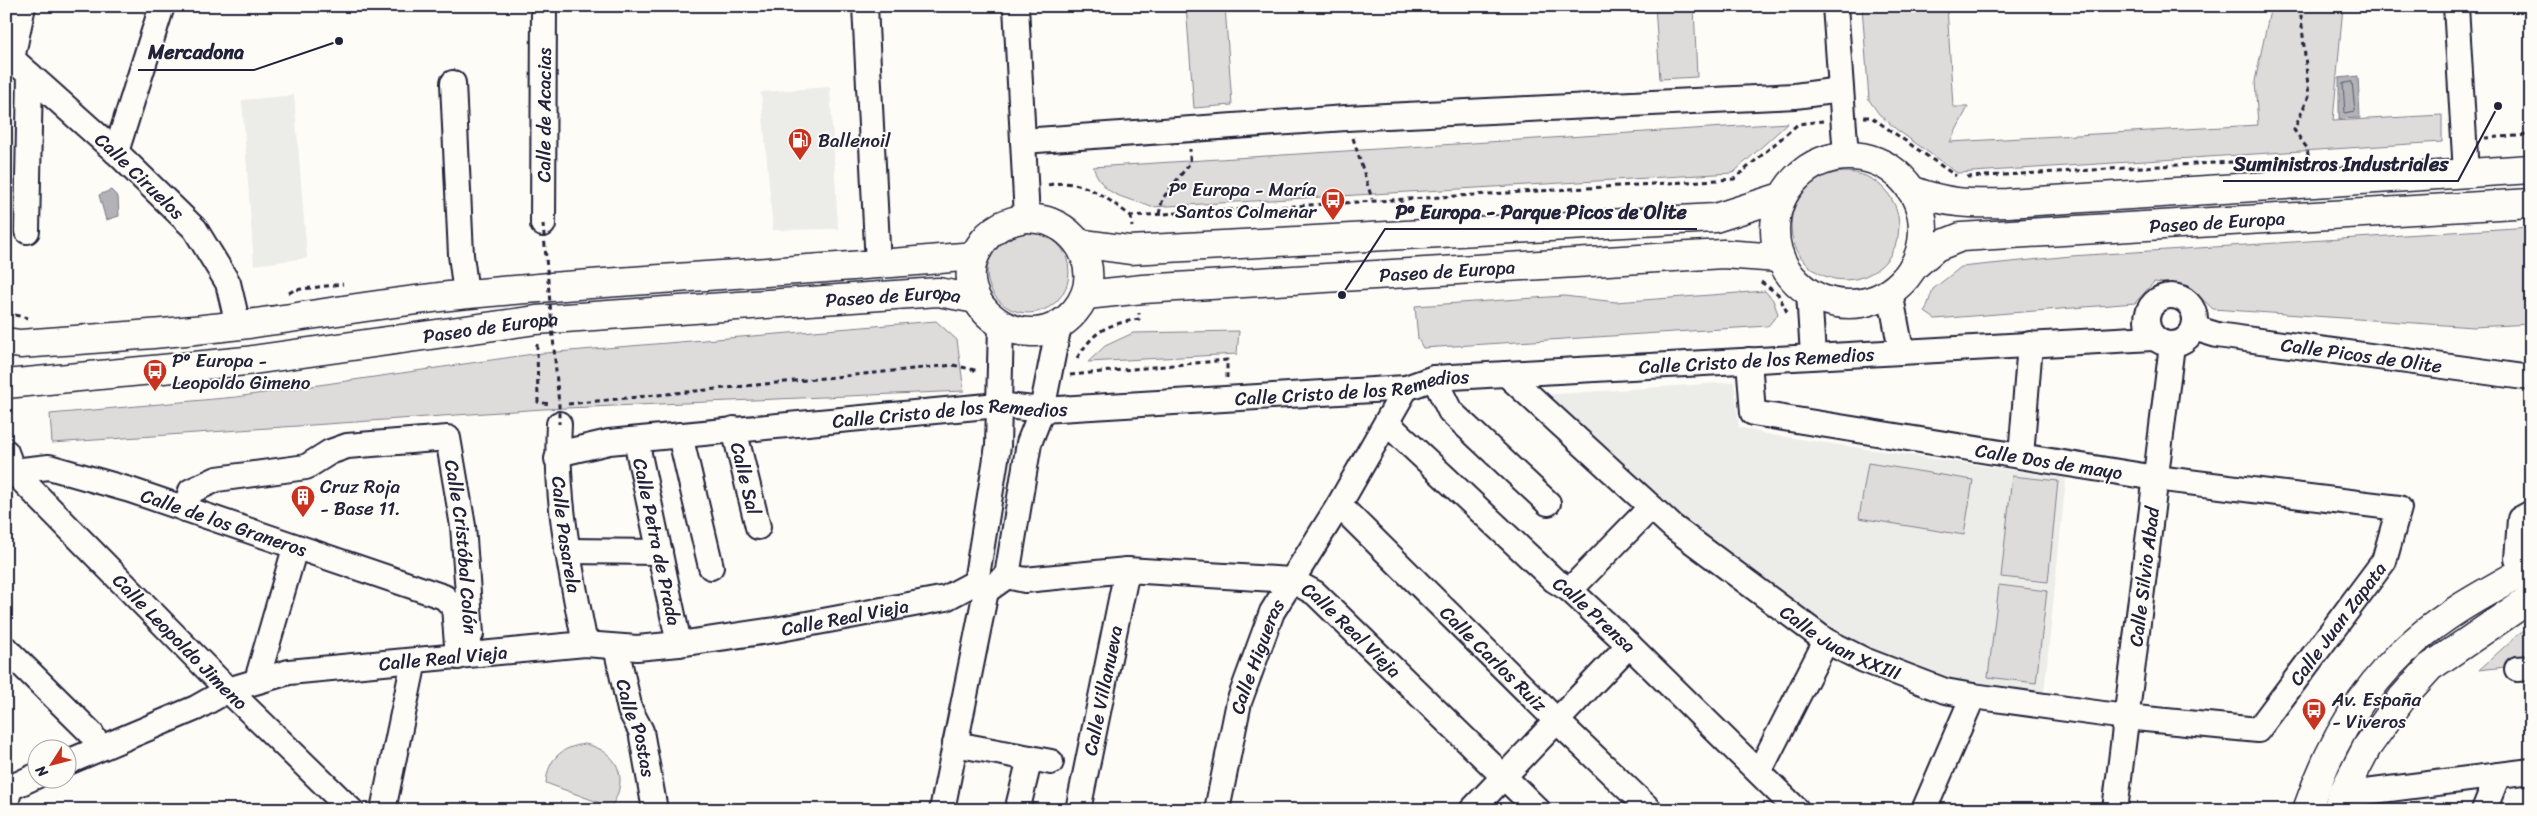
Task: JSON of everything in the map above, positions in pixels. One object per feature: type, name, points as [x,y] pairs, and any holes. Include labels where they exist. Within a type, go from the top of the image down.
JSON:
[{"type":"main road","points":[[1846,156],[1866,158],[1889,168],[1911,190],[1918,206],[1923,226],[1922,242],[1913,267],[1902,282],[1890,292],[1867,302],[1849,305],[1809,294],[1779,258],[1774,235],[1781,197],[1798,175],[1815,163],[1846,156]]},
{"type":"main road","name":"Paseo de Europa","points":[[1911,190],[1930,198],[1958,204],[1997,203],[2309,164],[2466,173],[2531,169]]},
{"type":"main road","name":"Paseo de Europa","points":[[1078,242],[1130,250],[1705,218],[1781,197]]},
{"type":"main road","name":"Paseo de Europa","points":[[1913,267],[1936,247],[1961,237],[2531,203]]},
{"type":"main road","points":[[1027,218],[1049,221],[1065,230],[1078,242],[1087,258],[1090,273],[1086,295],[1075,312],[1059,325],[1042,332],[1028,333],[1015,331],[1001,325],[987,314],[976,299],[970,276],[973,256],[984,240],[998,226],[1027,218]]},
{"type":"main road","name":"Paseo de Europa","points":[[1086,295],[1143,289],[1723,254],[1779,258]]},
{"type":"main road","name":"Paseo de Europa","points":[[6,342],[20,344],[76,340],[238,325],[466,294],[878,265],[973,256]]},
{"type":"main road","name":"Paseo de Europa","points":[[6,384],[246,361],[536,320],[938,292],[976,299]]},
{"type":"main road","points":[[6,355],[9,373],[6,380]]},
{"type":"main road","points":[[2307,810],[2329,756],[2358,703],[2380,676],[2414,641],[2526,558]]},
{"type":"main road","points":[[2340,802],[2367,747],[2403,697],[2430,667],[2531,598]]},
{"type":"main road","points":[[2482,631],[2531,611]]},
{"type":"street","points":[[9,54],[23,6]]},
{"type":"street","points":[[116,152],[162,6]]},
{"type":"street","name":"Calle de Acacias","points":[[543,224],[544,6]]},
{"type":"street","points":[[865,6],[878,265]]},
{"type":"street","points":[[1016,6],[1027,218]]},
{"type":"street","points":[[1835,6],[1846,156]]},
{"type":"street","points":[[2456,6],[2466,173]]},
{"type":"street","name":"Calle Ciruelos","points":[[9,54],[30,76],[116,152],[195,229],[228,283],[238,325]]},
{"type":"street","points":[[28,231],[30,76]]},
{"type":"street","points":[[453,84],[460,255],[466,294]]},
{"type":"street","points":[[1023,141],[1346,118],[1796,96],[1840,90]]},
{"type":"street","points":[[1890,292],[1900,350]]},
{"type":"street","points":[[1809,294],[1813,355]]},
{"type":"street","points":[[2161,297],[2178,297],[2186,300],[2194,311],[2194,328],[2187,338],[2162,341],[2146,325],[2146,316],[2149,308],[2161,297]]},
{"type":"street","points":[[942,810],[981,587],[998,446],[1001,325]]},
{"type":"street","points":[[1007,576],[1029,442],[1042,410],[1059,325]]},
{"type":"street","name":"Calle Picos de Olite","points":[[2194,328],[2217,335],[2531,378]]},
{"type":"street","name":"Calle Cristo de los Remedios","points":[[557,459],[566,452],[609,442],[998,404],[1042,410],[1406,388],[1434,378],[1900,350],[2030,344],[2162,341]]},
{"type":"street","name":"Calle Silvio Abad","points":[[2117,809],[2125,717],[2156,478],[2162,341]]},
{"type":"street","points":[[2021,456],[2030,344]]},
{"type":"street","name":"Calle Dos de mayo","points":[[1749,360],[1753,413],[2156,478],[2399,508]]},
{"type":"street","name":"Calle Juan XXIII","points":[[1506,374],[1673,528],[1826,641],[1864,660],[1944,691],[2125,717],[2258,730]]},
{"type":"street","points":[[1434,378],[1450,411],[1548,503]]},
{"type":"street","name":"Calle Higueras","points":[[1218,810],[1239,702],[1272,612],[1388,424],[1406,388]]},
{"type":"street","name":"Calle Pasarela","points":[[559,415],[557,459],[567,551],[585,644]]},
{"type":"street","name":"Calle Prensa","points":[[1388,424],[1554,580],[1570,590],[1629,645],[1797,810]]},
{"type":"street","name":"Calle Sal","points":[[734,429],[758,527]]},
{"type":"street","points":[[680,435],[711,567]]},
{"type":"street","name":"Calle Cristóbal Colón","points":[[185,509],[190,491],[217,479],[306,467],[330,452],[347,446],[448,438],[463,526],[459,598],[465,656]]},
{"type":"street","name":"Calle Petra de Prada","points":[[636,440],[680,644]]},
{"type":"street","name":"Calle de los Graneros","points":[[8,465],[49,467],[130,490],[295,548],[444,597],[459,598]]},
{"type":"street","name":"Calle Leopoldo Jimeno","points":[[8,465],[228,690],[351,810]]},
{"type":"street","name":"Calle Carlos Ruiz","points":[[1339,505],[1557,721],[1650,810]]},
{"type":"street","points":[[1570,590],[1651,507]]},
{"type":"street","name":"Calle Juan Zapata","points":[[2258,730],[2384,561],[2399,508]]},
{"type":"street","points":[[2526,558],[2520,519],[2531,513]]},
{"type":"street","points":[[257,680],[295,548]]},
{"type":"street","points":[[567,551],[660,552]]},
{"type":"street","name":"Calle Real Vieja","points":[[78,757],[190,710],[228,690],[289,672],[585,644],[637,648],[680,644],[775,630],[946,598],[981,587],[1007,576],[1025,580],[1127,570],[1291,580],[1315,593],[1538,810]]},
{"type":"street","name":"Calle Villanueva","points":[[1078,810],[1127,570]]},
{"type":"street","points":[[1759,772],[1826,641]]},
{"type":"street","points":[[1472,810],[1629,645]]},
{"type":"street","name":"Calle Postas","points":[[616,647],[630,710],[640,731],[655,810]]},
{"type":"street","points":[[6,649],[91,733],[99,748]]},
{"type":"street","points":[[383,810],[414,661]]},
{"type":"street","points":[[1924,810],[1973,696]]},
{"type":"street","points":[[955,744],[1040,760],[1018,807]]},
{"type":"street","points":[[2340,802],[2531,771]]},
{"type":"street","points":[[2484,810],[2498,775]]},
{"type":"street","points":[[6,803],[10,788],[28,780]]},
{"type":"path","points":[[2300,6],[2309,96],[2294,130],[2308,148],[2309,164]]},
{"type":"path","points":[[1026,187],[1057,183],[1092,188],[1131,216],[1372,199],[1724,180],[1734,179],[1798,124],[1871,117],[1956,177],[2240,162]]},
{"type":"path","points":[[1346,118],[1372,199]]},
{"type":"path","points":[[1159,214],[1163,198],[1190,163],[1191,129]]},
{"type":"path","points":[[2464,133],[2481,139],[2531,135]]},
{"type":"path","points":[[1724,180],[1724,214]]},
{"type":"path","points":[[543,224],[559,415]]},
{"type":"path","points":[[541,262],[551,261]]},
{"type":"path","points":[[1753,282],[1762,283],[1778,294],[1789,315]]},
{"type":"path","points":[[286,294],[294,290],[348,283]]},
{"type":"path","points":[[6,313],[32,319]]},
{"type":"path","points":[[536,320],[538,402],[559,415],[953,365],[999,375]]},
{"type":"path","points":[[1049,377],[1227,360],[1228,399]]},
{"type":"shaded area","points":[[1186,6],[1225,6],[1232,105],[1194,108]]},
{"type":"shaded area","points":[[1655,6],[1694,6],[1697,77],[1660,79]]},
{"type":"shaded area","points":[[1862,6],[1947,6],[1953,107],[1968,107],[1950,142],[2258,125],[2255,81],[2271,6],[2343,6],[2333,121],[2442,115],[2442,142],[1957,173],[1896,129],[1879,114],[1869,100]]},
{"type":"shaded area","name":"Ballenoil","points":[[830,87],[838,229],[773,230],[761,92]]},
{"type":"shaded area","points":[[294,95],[307,258],[254,265],[242,100]]},
{"type":"shaded area","points":[[1788,123],[1733,173],[1151,207],[1110,191],[1098,178],[1093,167]]},
{"type":"shaded area","points":[[1845,172],[1866,176],[1883,188],[1895,205],[1899,226],[1895,247],[1883,264],[1866,276],[1845,280],[1824,276],[1807,264],[1795,247],[1791,226],[1795,205],[1807,188],[1824,176]]},
{"type":"shaded area","points":[[2531,227],[2531,324],[2473,327],[2213,309],[2188,286],[2154,282],[2135,303],[1935,319],[1925,312],[1933,289],[1961,267],[2071,256]]},
{"type":"shaded area","points":[[1028,231],[1044,234],[1057,243],[1066,256],[1069,272],[1066,288],[1057,301],[1044,310],[1028,313],[1012,310],[999,301],[990,288],[987,272],[990,256],[999,243],[1012,234]]},
{"type":"shaded area","points":[[1765,291],[1773,300],[1778,314],[1768,326],[1423,348],[1418,339],[1415,306],[1564,296],[1616,302]]},
{"type":"shaded area","points":[[936,321],[957,340],[964,391],[543,409],[52,443],[50,414],[236,397],[533,354]]},
{"type":"shaded area","points":[[1239,331],[1237,354],[1088,362],[1105,346],[1133,333]]},
{"type":"shaded area","points":[[1734,382],[1739,427],[1766,434],[2066,478],[2044,693],[1943,684],[1828,633],[1660,503],[1544,395]]},
{"type":"shaded area","points":[[1868,463],[1973,480],[1964,535],[1859,518]]},
{"type":"shaded area","points":[[2012,476],[2058,481],[2048,582],[2001,577]]},
{"type":"shaded area","points":[[1999,585],[2047,591],[2036,683],[1988,677]]},
{"type":"shaded area","points":[[2531,627],[2531,664],[2479,670],[2515,637]]},
{"type":"shaded area","points":[[585,744],[606,753],[618,767],[620,786],[611,807],[546,783],[550,767],[557,756],[569,748]]},
{"type":"water","points":[[2358,76],[2360,118],[2339,119],[2339,78]]},
{"type":"water","points":[[111,190],[118,197],[119,216],[106,220],[99,195]]},
{"type":"place","name":"Mercadona","points":[[339,41]]},
{"type":"place","name":"Suministros Industriales","points":[[2498,106]]},
{"type":"place","name":"Ballenoil","points":[[800,161]]},
{"type":"place","name":"Pº Europa - María Santos Colmenar","points":[[1333,221]]},
{"type":"place","name":"Pº Europa - Parque Picos de Olite","points":[[1342,295]]},
{"type":"place","name":"Pº Europa - Leopoldo Gimeno","points":[[155,392]]},
{"type":"place","name":"Cruz Roja - Base 11.","points":[[303,518]]},
{"type":"place","name":"Av. España - Viveros","points":[[2314,731]]}]
